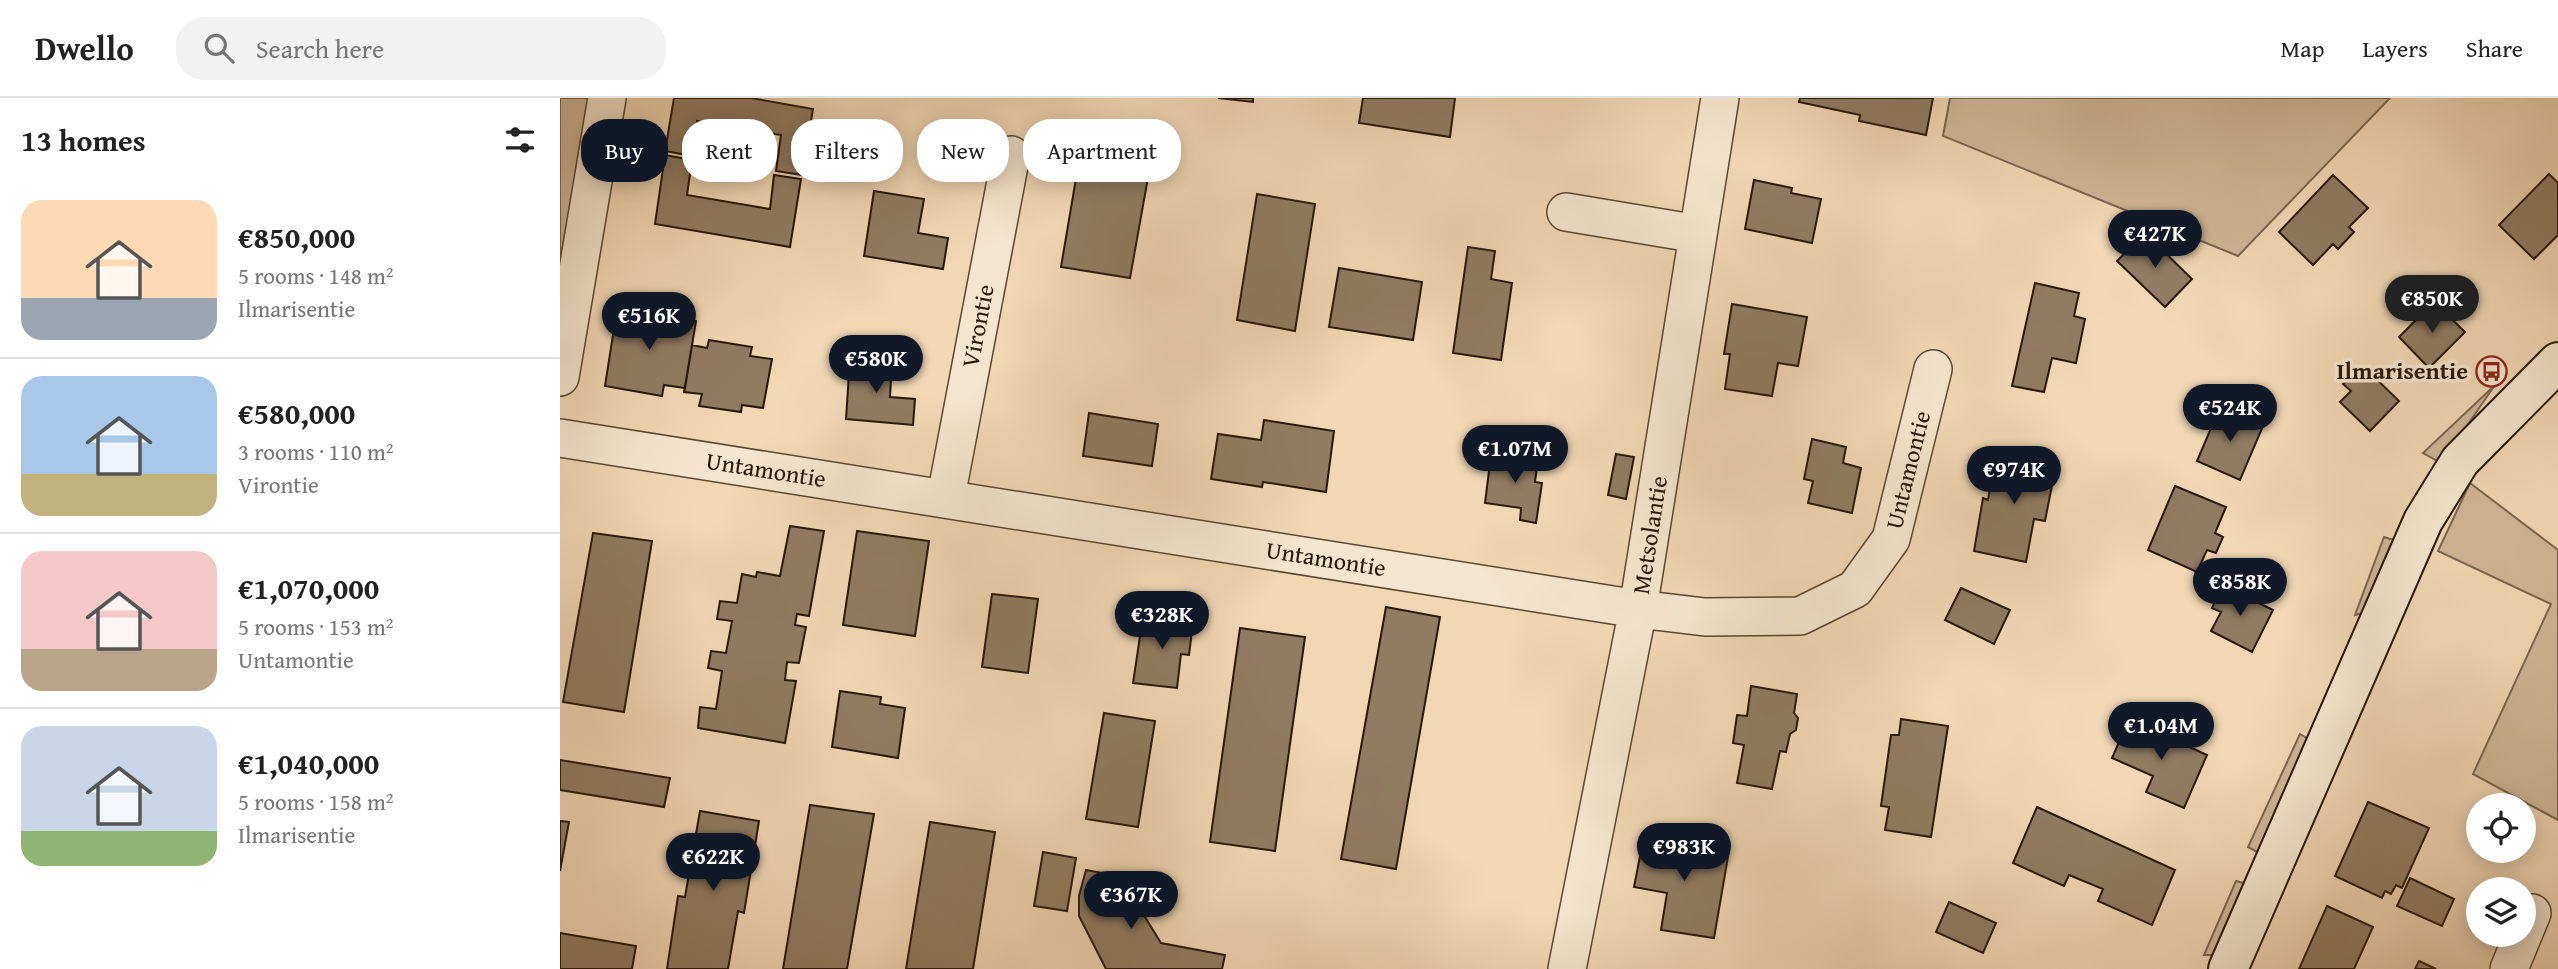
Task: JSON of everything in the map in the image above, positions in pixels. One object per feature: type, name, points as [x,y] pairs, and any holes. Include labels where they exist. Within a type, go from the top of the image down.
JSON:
[{"type":"street","points":[[560,377],[607,98]]},
{"type":"street","name":"Metsolantie","points":[[1567,969],[1638,609],[1720,98]]},
{"type":"street","name":"Virontie","points":[[946,497],[1011,155]]},
{"type":"street","points":[[1566,212],[1698,234]]},
{"type":"street","points":[[2228,969],[2423,521],[2460,461],[2558,362]]},
{"type":"street","name":"Untamontie","points":[[560,438],[946,497],[1638,609],[1705,617],[1800,616],[1855,589],[1891,539],[1933,369]]},
{"type":"street","points":[[2510,969],[2519,947]]},
{"type":"shaded area","points":[[560,98],[592,98],[588,119],[581,119],[581,154],[560,260]]},
{"type":"shaded area","points":[[1950,98],[2390,98],[2238,256],[1943,136]]},
{"type":"shaded area","points":[[2495,385],[2441,463],[2423,453]]},
{"type":"shaded area","points":[[2470,483],[2558,550],[2558,820],[2536,808],[2536,793],[2508,793],[2473,774],[2551,604],[2438,551]]},
{"type":"shaded area","points":[[2384,537],[2397,541],[2368,612],[2355,615]]},
{"type":"shaded area","points":[[2300,734],[2313,742],[2259,853],[2248,847]]},
{"type":"shaded area","points":[[2236,881],[2247,884],[2215,955],[2204,955]]},
{"type":"building","points":[[674,98],[751,98],[813,109],[811,119],[791,119],[791,173],[777,171],[781,135],[777,134],[777,119],[682,119],[682,154],[668,152]]},
{"type":"building","points":[[1218,98],[1253,98],[1253,102]]},
{"type":"building","points":[[1363,98],[1455,98],[1450,137],[1359,123]]},
{"type":"building","points":[[1800,98],[1933,98],[1926,135],[1859,121],[1860,115],[1799,102]]},
{"type":"building","points":[[668,156],[682,158],[682,182],[689,182],[687,195],[770,209],[773,182],[777,182],[777,175],[791,178],[791,182],[801,182],[790,247],[655,224],[661,182],[668,182]]},
{"type":"building","points":[[2549,174],[2558,183],[2558,235],[2534,259],[2499,225]]},
{"type":"building","points":[[2333,175],[2368,208],[2349,227],[2354,232],[2338,249],[2333,244],[2313,265],[2279,232]]},
{"type":"building","points":[[1754,180],[1792,188],[1791,193],[1821,199],[1812,243],[1745,229]]},
{"type":"building","points":[[1075,182],[1147,182],[1130,278],[1061,267]]},
{"type":"building","points":[[874,191],[924,199],[918,233],[948,238],[943,269],[864,256]]},
{"type":"building","points":[[1257,194],[1315,204],[1295,331],[1237,320]]},
{"type":"building","points":[[2145,233],[2192,279],[2165,307],[2117,261]]},
{"type":"building","points":[[1468,247],[1495,251],[1491,279],[1512,283],[1501,360],[1453,353]]},
{"type":"building","points":[[1339,268],[1422,282],[1413,340],[1329,327]]},
{"type":"building","points":[[2035,283],[2079,293],[2074,316],[2085,319],[2076,363],[2052,358],[2044,392],[2012,386]]},
{"type":"building","points":[[2434,302],[2465,332],[2429,368],[2399,337]]},
{"type":"building","points":[[1732,304],[1807,317],[1798,366],[1778,363],[1772,396],[1725,389],[1730,354],[1724,354]]},
{"type":"building","points":[[617,309],[696,321],[685,388],[664,385],[662,396],[605,386]]},
{"type":"building","points":[[709,340],[752,347],[750,356],[772,359],[763,408],[742,405],[741,412],[699,406],[702,394],[684,392],[692,345],[707,348]]},
{"type":"building","points":[[850,358],[892,362],[890,397],[915,399],[913,425],[846,419]]},
{"type":"building","points":[[2360,367],[2367,374],[2369,372],[2399,401],[2370,431],[2340,402],[2351,391],[2343,384]]},
{"type":"building","points":[[2220,407],[2263,426],[2240,480],[2197,461]]},
{"type":"building","points":[[1089,413],[1158,424],[1152,466],[1083,456]]},
{"type":"building","points":[[1264,420],[1334,431],[1326,492],[1263,482],[1262,487],[1211,479],[1218,434],[1261,440]]},
{"type":"building","points":[[1812,439],[1846,447],[1843,463],[1861,468],[1852,513],[1808,503],[1813,481],[1804,479]]},
{"type":"building","points":[[1996,453],[2056,465],[2045,521],[2034,519],[2026,562],[1974,551],[1983,498],[1988,500]]},
{"type":"building","points":[[1616,454],[1634,457],[1626,499],[1608,495]]},
{"type":"building","points":[[1491,455],[1538,460],[1535,482],[1542,483],[1536,523],[1520,520],[1521,508],[1485,503]]},
{"type":"building","points":[[2175,486],[2226,507],[2215,533],[2223,537],[2216,553],[2207,550],[2197,572],[2148,550]]},
{"type":"building","points":[[790,526],[824,531],[809,616],[797,614],[795,625],[806,627],[799,663],[787,662],[785,680],[796,681],[785,743],[698,728],[700,707],[716,709],[722,671],[708,668],[711,651],[726,653],[732,621],[717,619],[720,601],[737,603],[742,574],[756,577],[757,572],[780,576]]},
{"type":"building","points":[[857,531],[929,541],[915,636],[843,625]]},
{"type":"building","points":[[593,533],[652,541],[624,712],[563,702]]},
{"type":"building","points":[[2223,585],[2273,610],[2252,652],[2211,631],[2221,612],[2212,608]]},
{"type":"building","points":[[1961,588],[2010,610],[1994,644],[1945,620]]},
{"type":"building","points":[[992,594],[1038,599],[1028,673],[982,667]]},
{"type":"building","points":[[1386,607],[1440,617],[1396,869],[1341,859]]},
{"type":"building","points":[[1143,616],[1193,623],[1189,655],[1181,654],[1177,688],[1133,683]]},
{"type":"building","points":[[1240,628],[1305,637],[1275,851],[1210,842]]},
{"type":"building","points":[[1751,686],[1797,694],[1794,713],[1798,718],[1796,730],[1790,734],[1786,752],[1780,751],[1772,789],[1737,783],[1744,745],[1733,743],[1737,715],[1747,716]]},
{"type":"building","points":[[840,691],[881,697],[880,704],[905,708],[898,758],[832,747]]},
{"type":"building","points":[[1104,713],[1155,721],[1138,827],[1086,819]]},
{"type":"building","points":[[1901,719],[1948,726],[1931,837],[1885,830],[1889,807],[1881,806],[1891,735],[1899,735]]},
{"type":"building","points":[[2129,719],[2207,755],[2184,808],[2146,792],[2153,776],[2112,758]]},
{"type":"building","points":[[560,760],[670,778],[664,807],[560,790]]},
{"type":"building","points":[[2368,802],[2429,828],[2402,888],[2396,885],[2391,894],[2385,891],[2382,898],[2335,876]]},
{"type":"building","points":[[810,805],[874,814],[847,969],[783,969]]},
{"type":"building","points":[[2037,807],[2175,870],[2152,925],[2098,901],[2103,889],[2069,875],[2064,886],[2013,863]]},
{"type":"building","points":[[700,811],[759,821],[744,913],[738,911],[728,969],[667,969],[678,896],[685,897]]},
{"type":"building","points":[[560,821],[569,822],[560,871]]},
{"type":"building","points":[[930,822],[995,832],[973,969],[906,969]]},
{"type":"building","points":[[1644,836],[1729,851],[1714,938],[1661,930],[1667,893],[1634,887]]},
{"type":"building","points":[[1043,852],[1076,858],[1067,911],[1034,906]]},
{"type":"building","points":[[1086,870],[1119,876],[1116,891],[1139,894],[1137,904],[1161,943],[1225,955],[1222,969],[1106,969],[1079,916],[1079,896]]},
{"type":"building","points":[[2410,878],[2454,899],[2442,926],[2397,906]]},
{"type":"building","points":[[1949,902],[1996,923],[1983,953],[1936,932]]},
{"type":"building","points":[[2327,906],[2373,927],[2354,969],[2299,969]]},
{"type":"building","points":[[560,933],[636,946],[632,969],[560,969]]},
{"type":"building","points":[[2419,961],[2436,969],[2415,969]]},
{"type":"place","name":"Ilmarisentie","points":[[2491,371]]}]
